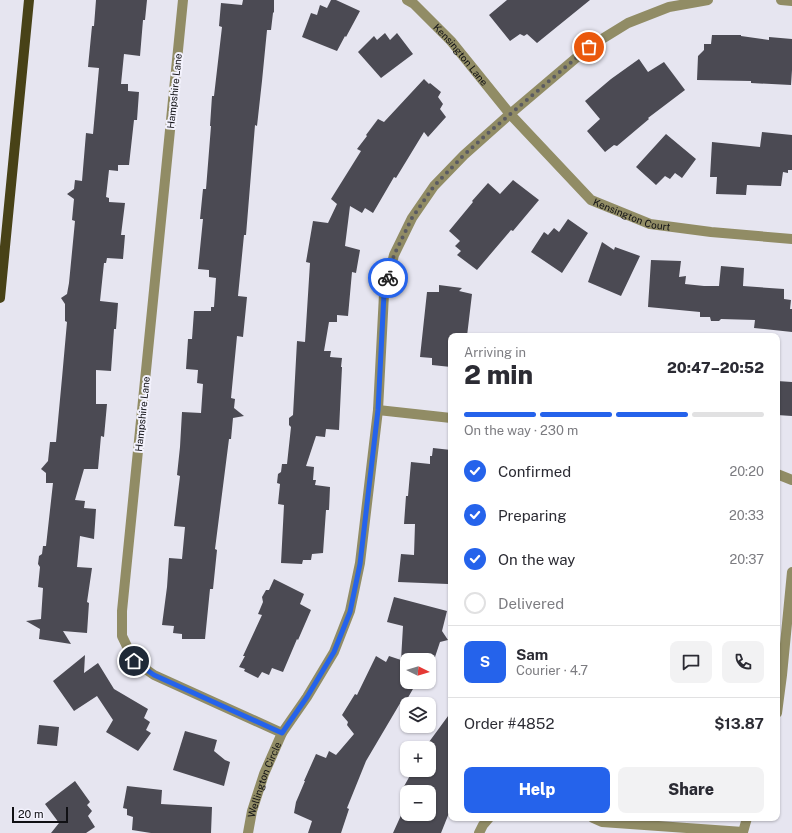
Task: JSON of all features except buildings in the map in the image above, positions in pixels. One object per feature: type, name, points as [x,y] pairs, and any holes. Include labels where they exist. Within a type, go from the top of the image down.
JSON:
[{"type":"main road","points":[[0,298],[29,0]]},
{"type":"street","name":"Hampshire Lane","points":[[183,0],[122,611],[122,636],[134,661],[154,675],[282,733]]},
{"type":"street","name":"Kensington Lane","points":[[407,0],[414,4],[450,41],[510,114]]},
{"type":"street","name":"Wellington Circle","points":[[248,833],[252,811],[264,774],[282,733],[307,697],[334,652],[350,612],[360,564],[378,410],[384,294],[394,255],[412,218],[434,186],[464,155],[589,47],[628,23],[669,7],[708,0]]},
{"type":"street","points":[[781,0],[792,1]]},
{"type":"street","name":"Kensington Court","points":[[510,114],[591,200],[650,224],[711,232],[792,239]]},
{"type":"street","points":[[378,410],[448,418]]},
{"type":"street","points":[[780,475],[792,480]]},
{"type":"street","points":[[780,690],[792,572]]},
{"type":"street","points":[[480,833],[486,821]]},
{"type":"street","points":[[600,821],[743,832],[746,821]]},
{"type":"way so far","points":[[388,278],[394,255],[412,218],[434,186],[487,134],[589,47]]},
{"type":"route","points":[[134,661],[154,675],[282,733],[307,697],[334,652],[350,612],[360,564],[378,410],[384,294],[388,278]]}]
